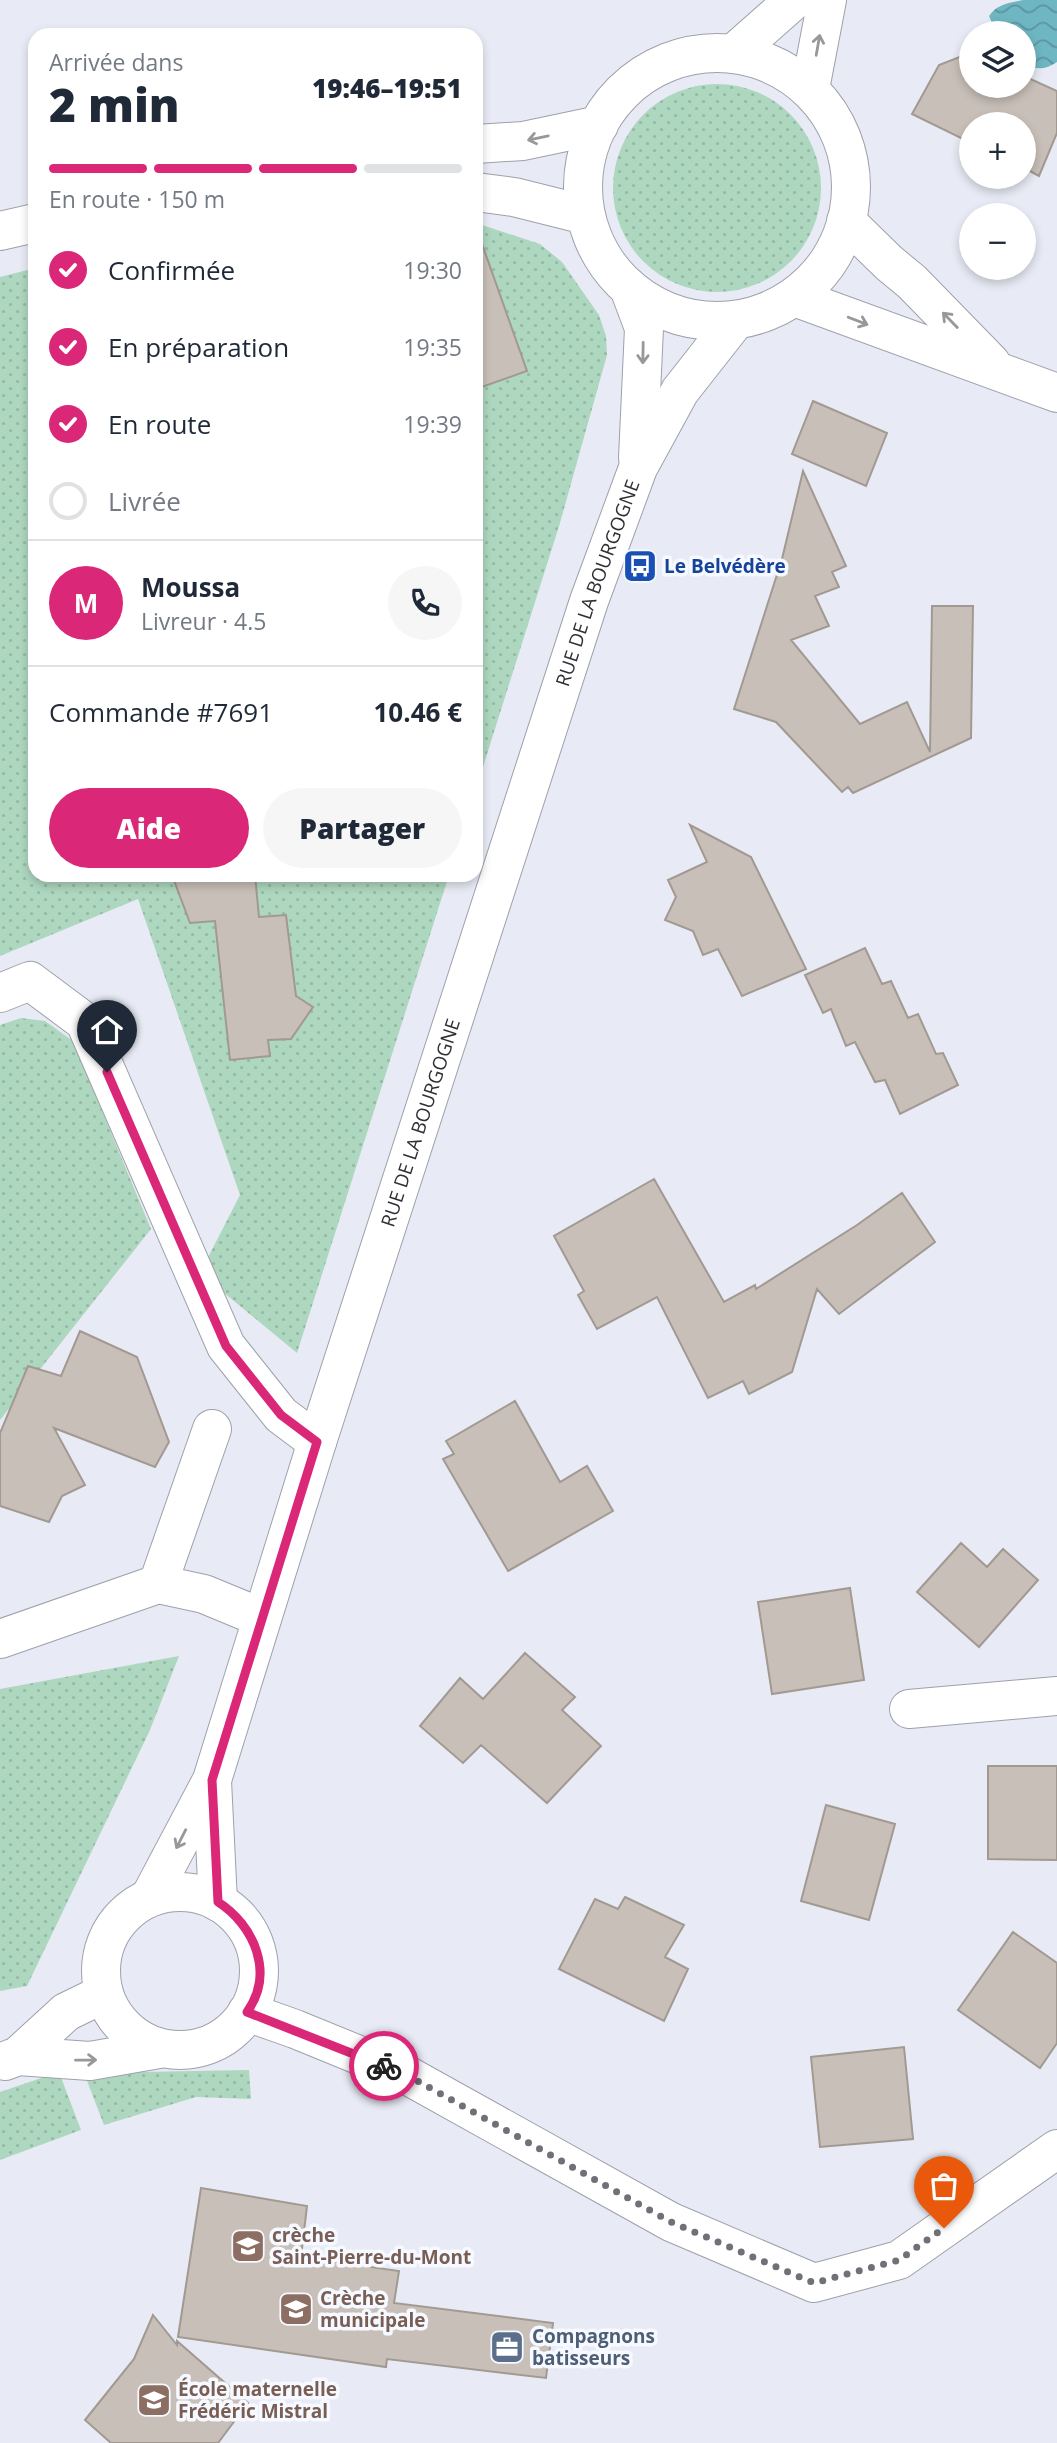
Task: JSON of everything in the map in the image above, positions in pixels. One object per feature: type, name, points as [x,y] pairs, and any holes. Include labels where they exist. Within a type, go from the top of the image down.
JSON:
[{"type":"street","points":[[733,54],[794,0]]},
{"type":"street","points":[[810,89],[827,0]]},
{"type":"street","points":[[733,54],[775,65],[810,89],[836,123],[850,164],[851,207],[838,248],[813,282],[778,307],[735,321],[684,316],[646,302],[612,272],[590,232],[583,187],[590,142],[613,102],[648,72],[690,56],[733,54]]},
{"type":"street","points":[[483,144],[523,141],[599,125]]},
{"type":"street","points":[[483,193],[514,197],[586,215]]},
{"type":"street","points":[[846,221],[912,282],[997,369]]},
{"type":"street","points":[[0,231],[28,225]]},
{"type":"street","name":"RUE DE LA BOURGOGNE","points":[[629,288],[643,328],[638,468]]},
{"type":"street","points":[[794,297],[1057,393]]},
{"type":"street","name":"RUE DE LA BOURGOGNE","points":[[150,1898],[212,1780],[317,1442],[585,614],[638,468],[680,391],[735,321]]},
{"type":"street","points":[[0,993],[30,981],[85,1022],[226,1346],[281,1415],[317,1442]]},
{"type":"street","points":[[158,1584],[212,1429]]},
{"type":"street","points":[[0,1639],[158,1584],[204,1594],[262,1618]]},
{"type":"street","points":[[909,1709],[1057,1696]]},
{"type":"street","name":"RUE DE LA BOURGOGNE","points":[[212,1780],[218,1902]]},
{"type":"street","points":[[9,2060],[90,2061],[159,2049],[180,2051],[220,2040],[239,2026],[252,2005],[259,1982],[259,1958],[254,1941],[233,1912],[218,1902],[197,1894],[174,1892],[150,1898],[130,1909],[114,1927],[103,1948],[100,1971],[103,1994],[115,2019],[134,2037],[159,2049]]},
{"type":"street","points":[[9,2060],[65,2012],[103,1994]]},
{"type":"street","points":[[247,2012],[405,2074],[671,2222],[814,2283],[899,2260],[1057,2149]]},
{"type":"green space","points":[[717,84],[757,92],[775,101],[791,114],[804,130],[813,148],[821,188],[813,228],[804,246],[791,262],[775,275],[757,284],[717,292],[677,284],[659,275],[643,262],[630,246],[621,228],[613,188],[621,148],[630,130],[643,114],[659,101],[677,92]]},
{"type":"green space","points":[[483,225],[540,244],[562,262],[599,315],[606,336],[607,355],[560,523],[483,767]]},
{"type":"green space","points":[[28,270],[28,882],[447,882],[297,1353],[200,1273],[240,1195],[138,899],[0,956],[0,277]]},
{"type":"green space","points":[[21,1018],[45,1021],[73,1041],[151,1229],[0,1420],[0,1025]]},
{"type":"green space","points":[[179,1656],[150,1730],[27,1986],[0,1991],[0,1689]]},
{"type":"green space","points":[[249,2070],[251,2099],[196,2097],[104,2125],[84,2073]]},
{"type":"green space","points":[[59,2072],[81,2130],[0,2160],[0,2092]]},
{"type":"water","points":[[1057,0],[1057,62],[1049,67],[1036,68],[1036,21],[991,21],[989,16],[992,12],[1008,3]]},
{"type":"building","points":[[959,57],[959,98],[1036,98],[1036,81],[1057,91],[1057,133],[1039,176],[1036,174],[1036,112],[959,112],[959,137],[912,114],[939,65]]},
{"type":"building","points":[[483,247],[527,371],[483,387]]},
{"type":"building","points":[[813,401],[887,433],[866,486],[792,454]]},
{"type":"building","points":[[803,471],[846,566],[832,572],[839,587],[815,596],[829,626],[791,640],[860,724],[907,702],[930,752],[932,606],[973,606],[971,738],[853,793],[848,787],[842,792],[776,722],[734,709],[782,559]]},
{"type":"building","points":[[690,825],[751,857],[806,969],[742,996],[718,949],[703,955],[693,931],[665,920],[676,897],[668,880],[707,862]]},
{"type":"building","points":[[175,882],[256,882],[259,917],[286,915],[296,996],[313,1007],[291,1039],[268,1040],[270,1056],[230,1060],[215,921],[190,923]]},
{"type":"building","points":[[865,948],[882,984],[891,981],[908,1018],[918,1014],[936,1054],[943,1053],[958,1085],[900,1114],[885,1080],[875,1082],[855,1042],[846,1046],[831,1009],[823,1013],[805,975]]},
{"type":"building","points":[[654,1179],[724,1302],[755,1285],[756,1289],[902,1193],[935,1242],[839,1314],[817,1289],[792,1372],[749,1394],[743,1381],[708,1398],[657,1297],[597,1329],[578,1295],[584,1291],[554,1236]]},
{"type":"building","points":[[80,1331],[137,1357],[169,1442],[155,1467],[54,1428],[85,1485],[62,1496],[49,1522],[0,1506],[0,1433],[28,1366],[61,1376]]},
{"type":"building","points":[[515,1401],[560,1482],[587,1466],[613,1511],[508,1571],[443,1459],[454,1454],[446,1441]]},
{"type":"building","points":[[961,1543],[987,1567],[1003,1549],[1038,1580],[979,1647],[917,1592]]},
{"type":"building","points":[[850,1588],[864,1680],[772,1694],[758,1602]]},
{"type":"building","points":[[525,1653],[575,1697],[562,1710],[601,1746],[547,1803],[481,1745],[463,1763],[420,1726],[460,1678],[483,1699]]},
{"type":"building","points":[[988,1766],[1057,1766],[1057,1860],[988,1859]]},
{"type":"building","points":[[826,1805],[895,1824],[869,1920],[801,1901]]},
{"type":"building","points":[[625,1897],[684,1925],[665,1957],[688,1969],[664,2021],[559,1969],[595,1899],[618,1909]]},
{"type":"building","points":[[1013,1932],[1057,1963],[1057,2043],[1040,2068],[958,2010]]},
{"type":"building","points":[[904,2047],[913,2139],[820,2147],[811,2057]]},
{"type":"building","name":"Crèche municipale","points":[[201,2188],[307,2206],[301,2257],[399,2271],[394,2303],[553,2323],[546,2378],[387,2359],[386,2367],[178,2337]]},
{"type":"building","points":[[153,2315],[177,2345],[177,2341],[248,2403],[218,2443],[111,2443],[85,2420],[134,2359]]},
{"type":"way so far","points":[[384,2066],[405,2074],[671,2222],[814,2283],[899,2260],[944,2228]]},
{"type":"place","name":"Le Belvédère","points":[[640,566]]},
{"type":"place","name":"crèche Saint-Pierre-du-Mont","points":[[248,2246]]},
{"type":"place","name":"Crèche municipale","points":[[296,2309]]},
{"type":"place","name":"Compagnons batisseurs","points":[[507,2347]]},
{"type":"place","name":"École maternelle Frédéric Mistral","points":[[154,2400]]},
{"type":"route","points":[[107,1072],[226,1346],[281,1415],[317,1442],[212,1780],[218,1902],[233,1912],[245,1925],[259,1958],[259,1982],[247,2012],[384,2066]]}]
